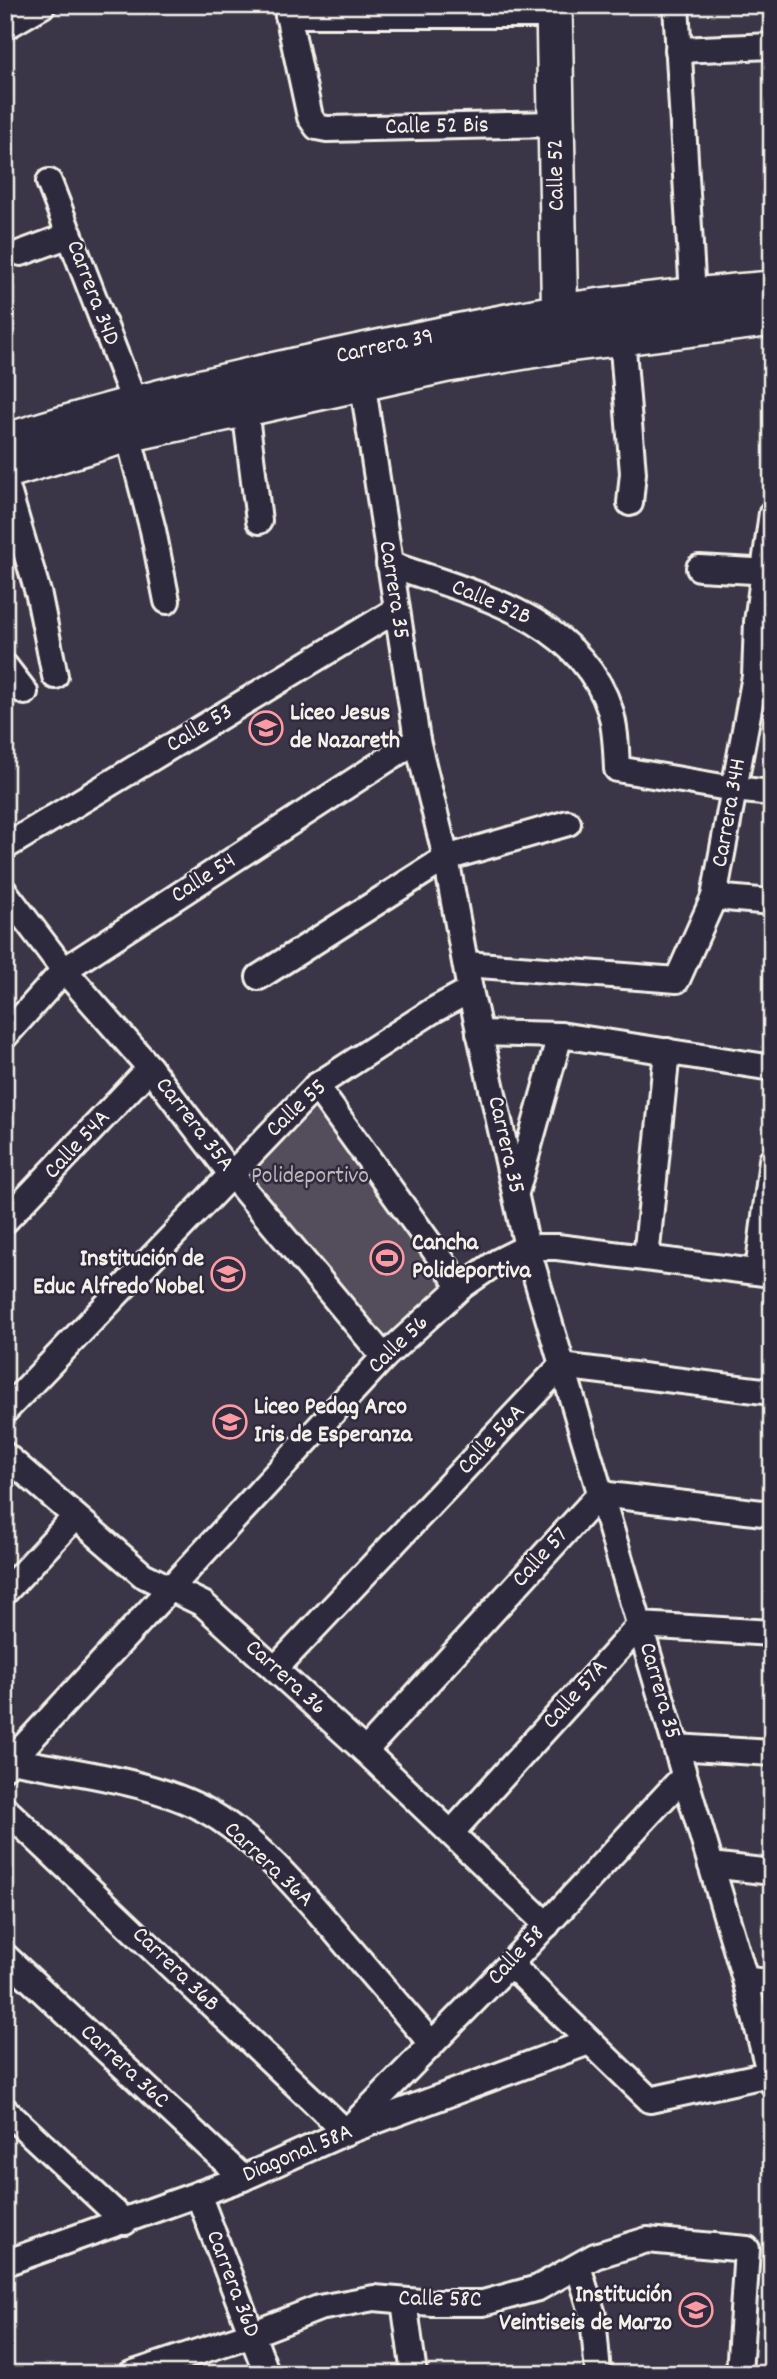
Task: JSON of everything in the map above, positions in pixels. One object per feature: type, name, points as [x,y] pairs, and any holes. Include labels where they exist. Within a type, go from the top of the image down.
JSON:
[{"type":"main road","name":"Calle 52","points":[[554,10],[559,329]]},
{"type":"main road","name":"Carrera 39","points":[[5,471],[240,377],[448,364],[559,329],[693,296],[772,289]]},
{"type":"main road","name":"Carrera 39","points":[[559,329],[622,336],[772,318]]},
{"type":"main road","name":"Carrera 39","points":[[5,442],[70,421],[132,419],[244,408],[360,368]]},
{"type":"street","points":[[16,18],[43,5]]},
{"type":"street","points":[[676,5],[693,296]]},
{"type":"street","points":[[287,10],[554,10]]},
{"type":"street","name":"Calle 52 Bis","points":[[287,10],[310,117],[317,127],[327,129],[556,124]]},
{"type":"street","points":[[678,50],[772,46]]},
{"type":"street","name":"Carrera 34D","points":[[49,182],[70,235],[132,419],[167,601]]},
{"type":"street","points":[[21,253],[70,235]]},
{"type":"street","points":[[622,336],[633,473],[630,503]]},
{"type":"street","name":"Carrera 35","points":[[360,368],[418,740],[446,858],[470,990],[527,1247],[745,1979],[770,2079]]},
{"type":"street","points":[[244,408],[259,521]]},
{"type":"street","points":[[5,480],[36,585],[55,676]]},
{"type":"street","name":"Carrera 34H","points":[[466,964],[677,981],[714,897],[734,789],[763,677],[772,513]]},
{"type":"street","name":"Calle 52B","points":[[389,564],[497,601],[531,617],[557,636],[599,685],[610,711],[616,742],[617,769],[734,789]]},
{"type":"street","points":[[698,568],[767,571]]},
{"type":"street","name":"Calle 53","points":[[5,847],[396,610]]},
{"type":"street","points":[[5,666],[25,692]]},
{"type":"street","name":"Calle 54","points":[[5,1036],[64,971],[418,740]]},
{"type":"street","points":[[734,789],[772,793]]},
{"type":"street","points":[[259,977],[446,858],[568,823]]},
{"type":"street","name":"Carrera 35A","points":[[5,892],[64,971],[150,1068],[231,1174],[384,1357]]},
{"type":"street","points":[[714,897],[772,902]]},
{"type":"street","name":"Calle 55","points":[[5,1411],[316,1086],[432,1011],[470,990]]},
{"type":"street","points":[[480,1033],[560,1035],[772,1068]]},
{"type":"street","points":[[516,1193],[560,1035]]},
{"type":"street","points":[[646,1258],[667,1051]]},
{"type":"street","name":"Calle 54A","points":[[5,1222],[150,1068]]},
{"type":"street","points":[[316,1086],[461,1287]]},
{"type":"street","points":[[765,1273],[772,1160]]},
{"type":"street","name":"Calle 56","points":[[8,1763],[384,1357],[461,1287],[496,1262],[527,1247],[557,1247],[765,1273]]},
{"type":"street","points":[[561,1366],[772,1392]]},
{"type":"street","name":"Calle 56A","points":[[276,1668],[561,1366]]},
{"type":"street","name":"Carrera 36","points":[[5,1455],[142,1575],[203,1604],[276,1668],[547,1924]]},
{"type":"street","points":[[600,1494],[772,1514]]},
{"type":"street","name":"Calle 57","points":[[365,1751],[600,1494]]},
{"type":"street","points":[[5,1592],[74,1518]]},
{"type":"street","points":[[640,1625],[772,1633]]},
{"type":"street","name":"Calle 57A","points":[[452,1832],[640,1625]]},
{"type":"street","points":[[676,1747],[772,1753]]},
{"type":"street","name":"Carrera 36A","points":[[8,1763],[113,1779],[172,1796],[219,1818],[266,1856],[306,1898],[432,2044]]},
{"type":"street","name":"Calle 58","points":[[346,2132],[510,1964],[684,1776]]},
{"type":"street","name":"Carrera 36B","points":[[5,1809],[346,2132]]},
{"type":"street","points":[[711,1865],[772,1872]]},
{"type":"street","name":"Carrera 36C","points":[[5,1956],[243,2178]]},
{"type":"street","points":[[510,1964],[650,2100],[770,2079]]},
{"type":"street","points":[[745,1979],[772,1983]]},
{"type":"street","name":"Diagonal 58A","points":[[5,2263],[243,2178],[346,2132],[589,2042]]},
{"type":"street","points":[[5,2110],[125,2222]]},
{"type":"street","name":"Carrera 36D","points":[[198,2194],[267,2374]]},
{"type":"street","name":"Calle 58C","points":[[252,2334],[319,2308],[374,2298],[483,2303],[538,2288],[595,2256],[647,2240],[747,2249],[739,2374]]},
{"type":"street","points":[[578,2266],[593,2315],[598,2374]]},
{"type":"street","points":[[404,2301],[414,2374]]},
{"type":"street","points":[[131,2374],[252,2334]]},
{"type":"green space","name":"Polideportivo","points":[[316,1086],[461,1287],[384,1357],[231,1174]]},
{"type":"place","name":"Liceo Jesus de Nazareth","points":[[266,728]]},
{"type":"place","name":"Cancha Polideportiva","points":[[387,1258]]},
{"type":"place","name":"Institución de Educ Alfredo Nobel","points":[[228,1274]]},
{"type":"place","name":"Liceo Pedag Arco Iris de Esperanza","points":[[230,1422]]},
{"type":"place","name":"Institución Veintiseis de Marzo","points":[[696,2310]]}]
